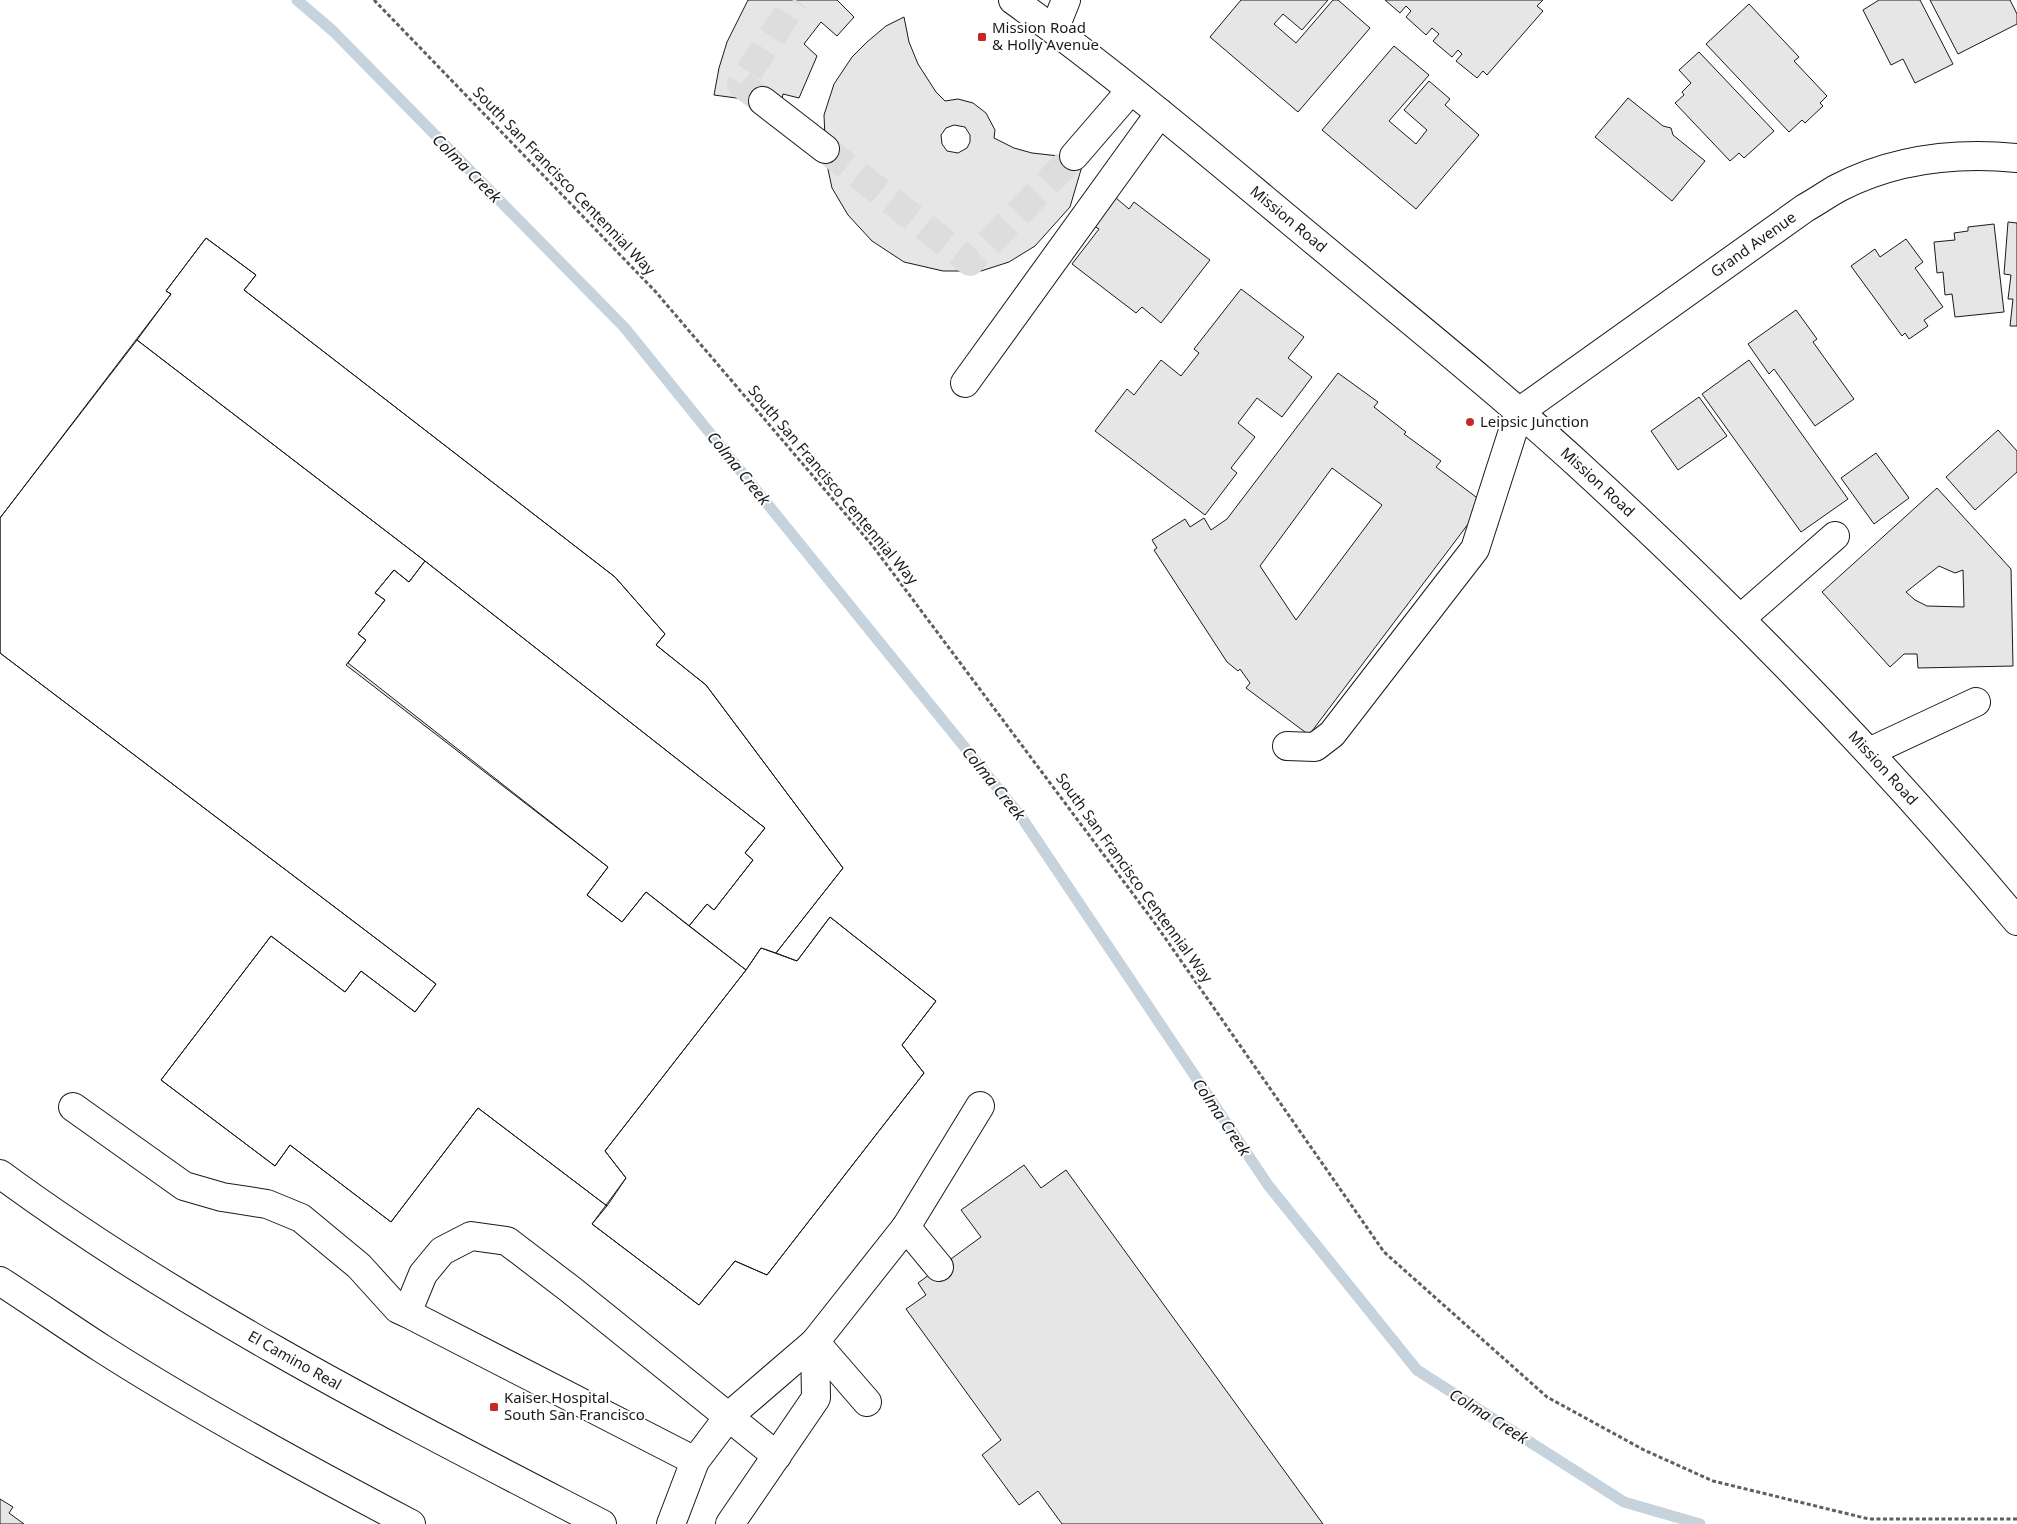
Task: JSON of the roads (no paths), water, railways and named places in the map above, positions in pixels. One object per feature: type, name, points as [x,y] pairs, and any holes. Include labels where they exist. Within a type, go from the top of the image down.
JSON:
[{"type":"street","name":"Mission Road","points":[[1013,0],[1160,113],[1519,412],[1635,517],[1740,619],[1869,752],[2017,921]]},
{"type":"street","points":[[1054,30],[1066,0]]},
{"type":"street","points":[[1074,156],[1131,90]]},
{"type":"street","points":[[762,101],[825,149]]},
{"type":"street","points":[[965,383],[1160,113]]},
{"type":"street","name":"Grand Avenue","points":[[1519,412],[1805,208],[1838,188],[1872,174],[1920,160],[1949,156],[2017,158]]},
{"type":"street","points":[[1287,746],[1315,747],[1332,734],[1476,549],[1519,412]]},
{"type":"street","points":[[1740,619],[1835,536]]},
{"type":"street","points":[[1869,752],[1976,702]]},
{"type":"street","points":[[671,1524],[695,1461],[729,1416],[815,1342],[906,1227],[980,1106]]},
{"type":"street","points":[[73,1108],[184,1186],[222,1197],[267,1204],[301,1218],[359,1266],[398,1309],[695,1461]]},
{"type":"street","name":"El Camino Real","points":[[0,1174],[145,1273],[261,1344],[602,1524]]},
{"type":"street","points":[[906,1227],[939,1267]]},
{"type":"street","points":[[407,1313],[423,1274],[442,1251],[471,1236],[507,1241],[570,1289],[777,1456]]},
{"type":"street","points":[[0,1281],[102,1348],[222,1421],[411,1524]]},
{"type":"street","points":[[815,1342],[867,1402]]},
{"type":"street","points":[[730,1524],[816,1398],[815,1342]]},
{"type":"waterway","name":"Colma Creek","points":[[297,0],[333,31],[624,327],[1022,818],[1268,1185],[1417,1370],[1624,1502],[1700,1524]]},
{"type":"tunnel","points":[[763,101],[741,84],[796,0]]},
{"type":"tunnel","points":[[825,149],[970,262],[1074,156]]},
{"type":"place","name":"Mission Road & Holly Avenue","points":[[982,37]]},
{"type":"place","name":"Leipsic Junction","points":[[1470,422]]},
{"type":"place","name":"Kaiser Hospital South San Francisco","points":[[494,1407]]}]
